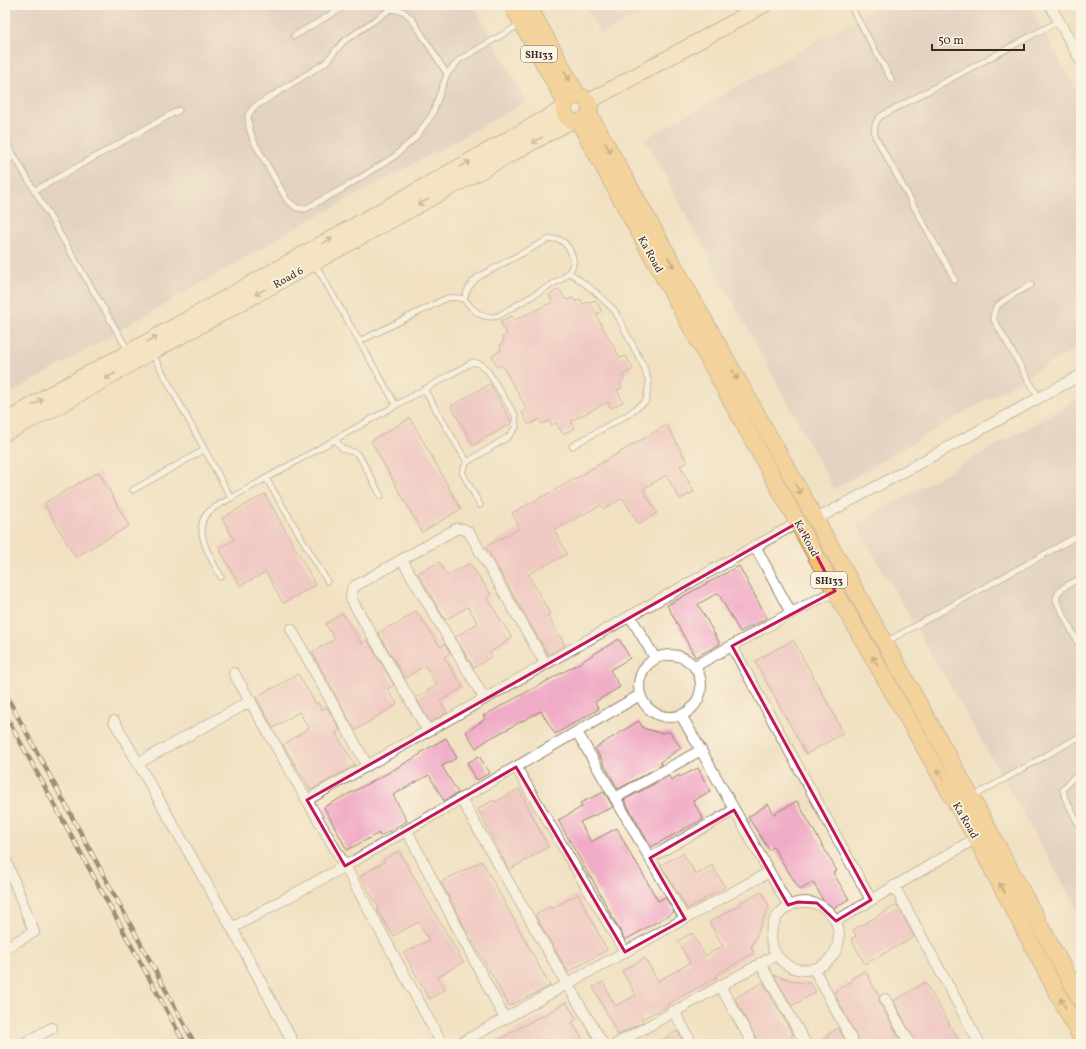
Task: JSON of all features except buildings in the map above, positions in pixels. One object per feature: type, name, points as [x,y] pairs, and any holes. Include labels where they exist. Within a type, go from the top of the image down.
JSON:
[{"type":"main road","name":"Ka Road","points":[[512,5],[522,24],[576,109],[815,520],[971,797],[1081,1001]]},
{"type":"main road","name":"Ka Road","points":[[528,5],[576,109],[835,591],[976,838],[1081,1038]]},
{"type":"street","name":"Road 6","points":[[5,433],[58,406],[132,357],[764,5]]},
{"type":"street","points":[[1050,5],[1081,61]]},
{"type":"street","name":"Road 6","points":[[5,422],[50,394],[132,357],[151,352],[311,257]]},
{"type":"street","points":[[815,520],[1081,375]]},
{"type":"street","points":[[307,800],[545,663],[799,522]]},
{"type":"street","points":[[428,730],[351,600],[352,589],[355,586],[456,530],[461,528],[466,529],[545,663]]},
{"type":"street","points":[[755,546],[791,613]]},
{"type":"street","points":[[402,560],[484,698]]},
{"type":"street","points":[[695,666],[791,613],[835,591]]},
{"type":"street","points":[[630,616],[655,658]]},
{"type":"street","points":[[291,630],[367,766]]},
{"type":"street","points":[[732,646],[871,900]]},
{"type":"street","points":[[668,654],[678,655],[688,659],[695,666],[700,675],[702,684],[701,694],[697,703],[690,710],[671,718],[652,712],[645,705],[640,695],[640,677],[644,668],[655,658],[668,654]]},
{"type":"street","points":[[234,673],[345,866],[442,1044]]},
{"type":"street","points":[[232,928],[407,831],[640,695]]},
{"type":"street","points":[[138,763],[251,701]]},
{"type":"street","points":[[681,715],[788,905]]},
{"type":"street","points":[[114,721],[232,928],[294,1044]]},
{"type":"street","points":[[577,732],[685,919]]},
{"type":"street","points":[[615,798],[701,750]]},
{"type":"street","points":[[516,767],[625,952]]},
{"type":"street","points":[[461,799],[602,1044]]},
{"type":"street","points":[[650,858],[734,810]]},
{"type":"street","points":[[407,831],[505,1019]]},
{"type":"street","points":[[836,921],[976,838]]},
{"type":"street","points":[[5,858],[34,932],[5,948]]},
{"type":"street","points":[[459,1044],[770,872]]},
{"type":"street","points":[[894,886],[980,1044]]},
{"type":"street","points":[[808,901],[817,903],[826,908],[833,915],[840,935],[838,946],[832,957],[824,964],[814,969],[803,970],[792,968],[782,962],[776,954],[771,943],[771,932],[774,921],[780,912],[788,905],[808,901]]},
{"type":"street","points":[[616,1044],[635,1040],[674,1011],[776,954]]},
{"type":"street","points":[[760,963],[806,1044]]},
{"type":"street","points":[[814,969],[854,1044]]},
{"type":"street","points":[[720,986],[753,1044]]},
{"type":"street","points":[[886,999],[910,1044]]},
{"type":"street","points":[[674,1011],[692,1044]]},
{"type":"street","points":[[24,1044],[52,1028]]},
{"type":"lane","points":[[294,36],[347,5]]},
{"type":"lane","points":[[850,5],[891,79]]},
{"type":"lane","points":[[447,74],[412,19],[403,11],[391,9],[343,42],[325,63],[254,107],[248,115],[249,127],[253,140],[287,200],[297,208],[305,209],[344,188],[395,156],[415,138],[432,115],[447,74],[459,60],[522,24]]},
{"type":"lane","points":[[955,280],[875,136],[874,128],[876,122],[881,116],[1059,21]]},
{"type":"lane","points":[[34,191],[179,110]]},
{"type":"lane","points":[[5,140],[132,357]]},
{"type":"lane","points":[[5,161],[15,157]]},
{"type":"lane","points":[[360,341],[439,301],[455,297],[464,300],[475,312],[483,316],[490,318],[498,316],[562,278],[573,266],[573,257],[565,244],[560,240],[547,240],[471,282],[464,300]]},
{"type":"lane","points":[[311,257],[396,405]]},
{"type":"lane","points":[[569,272],[593,290],[615,311],[644,367],[649,382],[646,401],[627,416],[572,446]]},
{"type":"lane","points":[[1031,285],[1003,302],[996,308],[993,314],[994,320],[1039,398]]},
{"type":"lane","points":[[151,352],[231,498]]},
{"type":"lane","points":[[221,577],[204,543],[201,526],[205,515],[266,478],[473,362],[480,364],[487,370],[515,415],[516,427],[508,437],[467,462],[462,472],[480,506]]},
{"type":"lane","points":[[424,389],[467,462]]},
{"type":"lane","points":[[335,440],[343,448],[356,453],[361,459],[381,496]]},
{"type":"lane","points":[[132,490],[204,450]]},
{"type":"lane","points":[[266,478],[327,581]]},
{"type":"lane","points":[[884,643],[1081,534]]},
{"type":"lane","points":[[1081,578],[1062,589],[1057,594],[1056,600],[1081,649]]},
{"type":"lane","points":[[971,797],[1081,736]]},
{"type":"lane","points":[[1081,773],[1068,782],[1063,790],[1065,798],[1081,829]]},
{"type":"highlighted area","points":[[799,522],[835,591],[732,646],[871,900],[836,921],[817,903],[798,902],[788,905],[734,810],[650,858],[685,919],[625,952],[516,767],[345,866],[307,800]]},
{"type":"shaded area","points":[[5,5],[474,5],[526,102],[287,233],[5,397]]},
{"type":"shaded area","points":[[585,5],[656,5],[601,35]]},
{"type":"shaded area","points":[[881,5],[1029,5],[1081,99],[1081,345],[834,489],[645,139]]},
{"type":"shaded area","points":[[1081,397],[1081,916],[856,524]]},
{"type":"railway","points":[[5,693],[195,1044]]},
{"type":"railway","points":[[5,714],[185,1044]]}]
